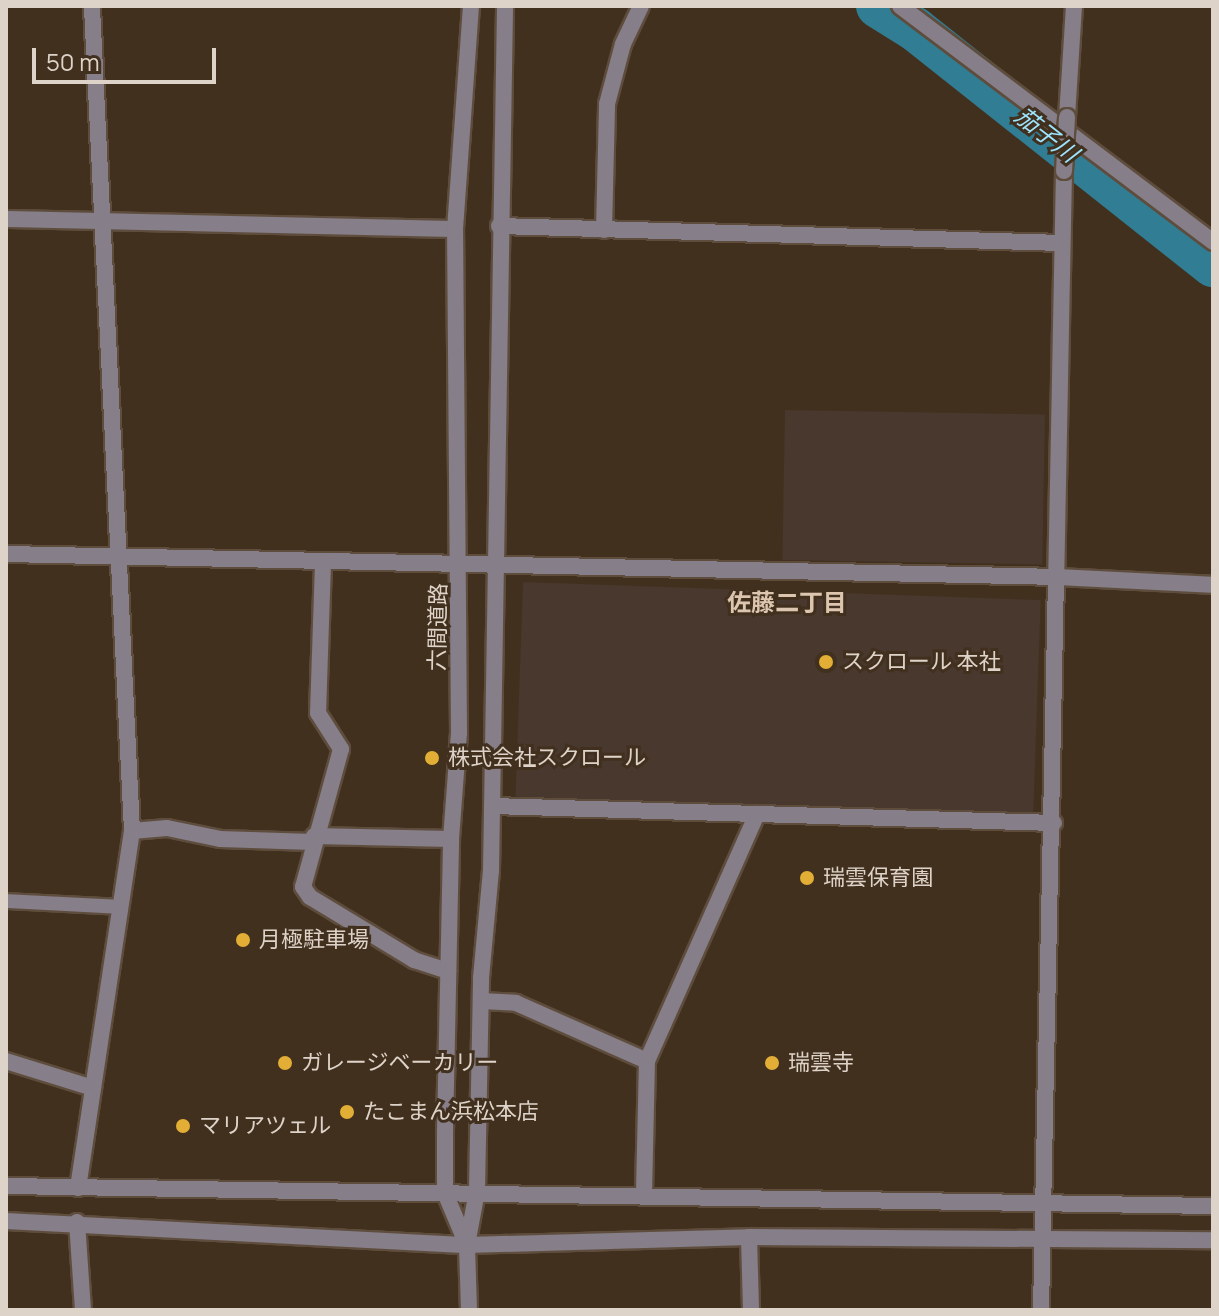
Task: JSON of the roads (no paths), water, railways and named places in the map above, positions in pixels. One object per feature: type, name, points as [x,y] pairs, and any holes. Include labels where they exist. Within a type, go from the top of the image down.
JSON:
[{"type":"street","points":[[78,1188],[132,831],[92,6]]},
{"type":"street","name":"六間道路","points":[[467,1245],[445,1193],[451,839],[459,733],[455,229],[471,6]]},
{"type":"street","name":"六間道路","points":[[469,1310],[467,1245],[477,1191],[481,1001],[492,806],[499,226],[505,6]]},
{"type":"street","points":[[604,230],[607,104],[623,44],[641,6]]},
{"type":"street","points":[[900,6],[1213,242]]},
{"type":"street","points":[[1041,1310],[1054,823],[1061,243],[1074,6]]},
{"type":"street","points":[[6,219],[455,229]]},
{"type":"street","points":[[499,226],[1061,243]]},
{"type":"street","points":[[6,554],[1056,577],[1213,585]]},
{"type":"street","points":[[323,563],[318,713],[341,749],[313,839],[303,887],[310,897],[414,960],[448,971]]},
{"type":"street","points":[[492,806],[1054,823]]},
{"type":"street","points":[[644,1193],[647,1061],[757,814]]},
{"type":"street","points":[[132,831],[167,828],[220,839],[451,839]]},
{"type":"street","points":[[481,1001],[516,1003],[647,1061]]},
{"type":"street","points":[[6,1061],[93,1088]]},
{"type":"street","points":[[6,1186],[644,1193],[1213,1206]]},
{"type":"street","points":[[6,1221],[77,1222],[467,1245],[749,1237],[1213,1240]]},
{"type":"street","points":[[77,1222],[83,1310]]},
{"type":"street","points":[[749,1237],[751,1310]]},
{"type":"lane","points":[[6,901],[120,907]]},
{"type":"waterway","name":"茄子川","points":[[878,6],[915,29],[1213,265]]},
{"type":"place","name":"スクロール 本社","points":[[826,662]]},
{"type":"place","name":"株式会社スクロール","points":[[432,758]]},
{"type":"place","name":"瑞雲保育園","points":[[807,878]]},
{"type":"place","name":"月極駐車場","points":[[243,940]]},
{"type":"place","name":"ガレージベーカリー","points":[[285,1063]]},
{"type":"place","name":"瑞雲寺","points":[[772,1063]]},
{"type":"place","name":"たこまん浜松本店","points":[[347,1112]]},
{"type":"place","name":"マリアツェル","points":[[183,1126]]},
{"type":"district","name":"佐藤二丁目","points":[[787,602]]}]
